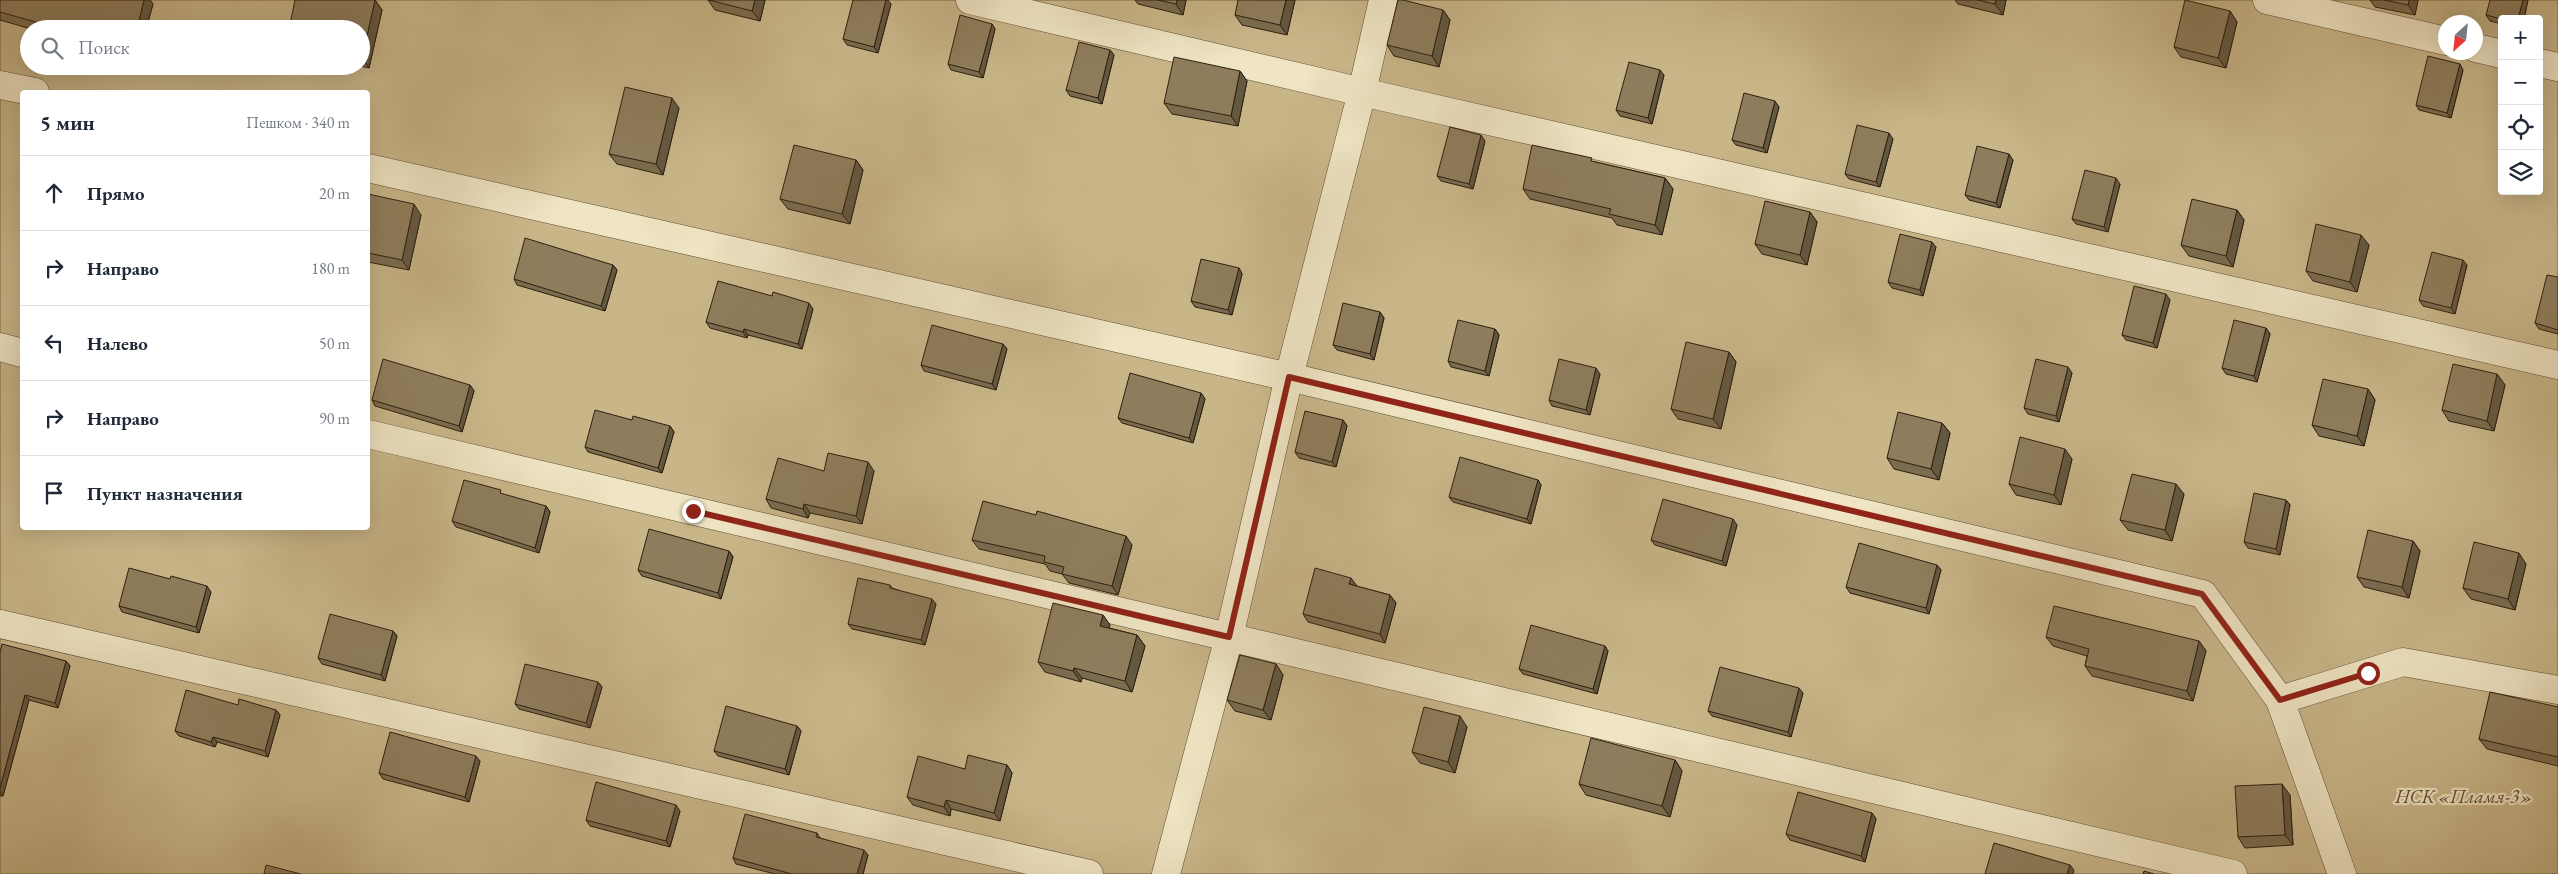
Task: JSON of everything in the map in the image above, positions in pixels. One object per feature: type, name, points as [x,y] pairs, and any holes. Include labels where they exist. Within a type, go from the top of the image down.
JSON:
[{"type":"street","points":[[970,0],[1362,92],[2558,365]]},
{"type":"street","points":[[1166,874],[1229,637],[1289,377],[1362,92],[1382,0]]},
{"type":"street","points":[[2267,0],[2438,39]]},
{"type":"street","points":[[2483,50],[2498,53]]},
{"type":"street","points":[[2543,64],[2558,67]]},
{"type":"street","points":[[0,85],[25,90]]},
{"type":"street","points":[[370,168],[1289,377],[2202,594],[2280,700],[2342,874]]},
{"type":"street","points":[[0,347],[20,352]]},
{"type":"street","points":[[370,434],[2233,874]]},
{"type":"street","points":[[0,624],[1089,874]]},
{"type":"street","points":[[2280,700],[2404,662],[2558,690]]},
{"type":"green space","name":"НСК «Пламя-3»","points":[[0,0],[2558,0],[2558,874],[0,874]]},
{"type":"building","points":[[0,0],[144,0],[139,20],[29,20],[0,12]]},
{"type":"building","points":[[295,0],[375,0],[370,22],[370,20],[291,20]]},
{"type":"building","points":[[709,0],[755,0],[752,11]]},
{"type":"building","points":[[853,0],[886,0],[874,47],[843,39]]},
{"type":"building","points":[[1158,0],[1177,0],[1176,4]]},
{"type":"building","points":[[1238,0],[1286,0],[1280,25],[1235,15]]},
{"type":"building","points":[[1398,0],[1443,10],[1432,56],[1387,45]]},
{"type":"building","points":[[1978,0],[1996,0],[1995,4]]},
{"type":"building","points":[[2185,0],[2230,11],[2218,58],[2174,47]]},
{"type":"building","points":[[2384,0],[2409,0],[2408,5]]},
{"type":"building","points":[[2490,0],[2523,0],[2519,15],[2498,15],[2498,18],[2486,15]]},
{"type":"building","points":[[960,15],[992,24],[979,72],[948,64]]},
{"type":"building","points":[[1079,42],[1110,50],[1098,98],[1066,90]]},
{"type":"building","points":[[2428,56],[2460,64],[2447,113],[2416,105]]},
{"type":"building","points":[[1174,57],[1240,71],[1231,116],[1164,103]]},
{"type":"building","points":[[1629,62],[1660,70],[1648,118],[1616,110]]},
{"type":"building","points":[[625,87],[672,98],[656,164],[609,154]]},
{"type":"building","points":[[1744,93],[1775,101],[1763,148],[1732,140]]},
{"type":"building","points":[[1857,125],[1889,133],[1876,182],[1845,174]]},
{"type":"building","points":[[1450,127],[1481,135],[1469,184],[1437,176]]},
{"type":"building","points":[[794,145],[856,160],[842,214],[780,199]]},
{"type":"building","points":[[1532,145],[1592,158],[1591,161],[1665,178],[1655,225],[1609,214],[1611,209],[1523,189]]},
{"type":"building","points":[[1977,146],[2009,154],[1996,203],[1965,195]]},
{"type":"building","points":[[2085,170],[2116,178],[2104,227],[2072,219]]},
{"type":"building","points":[[370,194],[414,204],[402,260],[370,253]]},
{"type":"building","points":[[2192,199],[2237,210],[2226,256],[2181,245]]},
{"type":"building","points":[[1765,201],[1810,212],[1800,255],[1755,244]]},
{"type":"building","points":[[2316,224],[2361,235],[2350,282],[2306,271]]},
{"type":"building","points":[[1900,234],[1932,242],[1920,290],[1888,282]]},
{"type":"building","points":[[525,238],[613,265],[601,306],[514,279]]},
{"type":"building","points":[[2432,252],[2463,260],[2451,308],[2419,300]]},
{"type":"building","points":[[1201,259],[1239,268],[1228,310],[1191,301]]},
{"type":"building","points":[[2547,275],[2558,277],[2558,330],[2535,323]]},
{"type":"building","points":[[718,281],[772,296],[773,292],[809,303],[798,344],[744,329],[743,332],[706,322]]},
{"type":"building","points":[[2134,286],[2166,294],[2153,343],[2122,335]]},
{"type":"building","points":[[1343,303],[1380,312],[1370,354],[1333,345]]},
{"type":"building","points":[[1458,320],[1495,329],[1485,371],[1448,361]]},
{"type":"building","points":[[2234,320],[2266,328],[2254,376],[2222,368]]},
{"type":"building","points":[[932,325],[1003,344],[992,384],[921,365]]},
{"type":"building","points":[[1686,342],[1729,352],[1713,419],[1671,409]]},
{"type":"building","points":[[383,359],[470,385],[459,426],[372,400]]},
{"type":"building","points":[[1559,359],[1596,368],[1586,410],[1549,400]]},
{"type":"building","points":[[2036,359],[2068,367],[2056,416],[2024,408]]},
{"type":"building","points":[[2453,364],[2497,374],[2487,421],[2442,410]]},
{"type":"building","points":[[1130,373],[1201,393],[1189,438],[1118,418]]},
{"type":"building","points":[[2323,379],[2368,389],[2357,436],[2312,425]]},
{"type":"building","points":[[595,410],[632,420],[633,416],[670,426],[658,468],[585,447]]},
{"type":"building","points":[[1305,411],[1343,420],[1332,462],[1295,452]]},
{"type":"building","points":[[1898,412],[1942,423],[1931,469],[1887,458]]},
{"type":"building","points":[[2020,437],[2065,449],[2054,495],[2009,484]]},
{"type":"building","points":[[828,453],[868,462],[856,516],[804,504],[803,509],[766,499],[778,458],[824,471]]},
{"type":"building","points":[[1460,457],[1538,480],[1527,519],[1449,497]]},
{"type":"building","points":[[2132,474],[2176,484],[2165,530],[2120,520]]},
{"type":"building","points":[[464,480],[501,490],[500,493],[546,506],[535,548],[452,521]]},
{"type":"building","points":[[2254,493],[2286,500],[2276,549],[2244,542]]},
{"type":"building","points":[[1663,499],[1733,519],[1722,561],[1651,540]]},
{"type":"building","points":[[983,501],[1036,515],[1037,511],[1126,536],[1112,586],[1062,574],[1064,567],[1044,562],[1045,556],[972,540]]},
{"type":"building","points":[[649,529],[729,551],[718,593],[638,570]]},
{"type":"building","points":[[2368,530],[2413,541],[2402,587],[2357,577]]},
{"type":"building","points":[[2474,542],[2519,553],[2508,599],[2463,588]]},
{"type":"building","points":[[1859,543],[1937,565],[1926,608],[1846,587]]},
{"type":"building","points":[[129,568],[170,579],[171,576],[207,586],[196,627],[119,606]]},
{"type":"building","points":[[1315,568],[1351,578],[1349,584],[1390,595],[1380,634],[1303,614]]},
{"type":"building","points":[[858,578],[890,585],[890,588],[932,599],[921,640],[848,624]]},
{"type":"building","points":[[1053,603],[1103,615],[1100,626],[1137,635],[1125,681],[1074,668],[1073,671],[1038,662]]},
{"type":"building","points":[[2054,606],[2199,641],[2187,691],[2085,666],[2089,649],[2046,637]]},
{"type":"building","points":[[330,614],[393,631],[381,675],[318,658]]},
{"type":"building","points":[[1531,625],[1605,646],[1593,689],[1519,669]]},
{"type":"building","points":[[2,644],[66,661],[55,703],[25,695],[0,788],[0,653]]},
{"type":"building","points":[[1240,655],[1276,664],[1263,710],[1227,700]]},
{"type":"building","points":[[525,664],[598,682],[586,723],[515,704]]},
{"type":"building","points":[[1720,667],[1799,688],[1788,732],[1708,711]]},
{"type":"building","points":[[186,690],[238,705],[239,699],[276,710],[265,751],[213,737],[211,742],[175,731]]},
{"type":"building","points":[[2490,692],[2558,707],[2558,757],[2479,739]]},
{"type":"building","points":[[726,706],[797,726],[785,769],[714,751]]},
{"type":"building","points":[[1424,707],[1460,716],[1448,762],[1412,752]]},
{"type":"building","points":[[390,732],[476,756],[465,797],[379,773]]},
{"type":"building","points":[[1591,738],[1675,760],[1662,806],[1579,784]]},
{"type":"building","points":[[968,755],[1007,765],[994,813],[946,800],[944,807],[907,797],[918,756],[965,769]]},
{"type":"building","points":[[596,782],[676,805],[666,841],[586,820]]},
{"type":"building","points":[[2282,784],[2285,835],[2238,837],[2235,786]]},
{"type":"building","points":[[1798,792],[1872,813],[1861,856],[1786,834]]},
{"type":"building","points":[[745,814],[817,833],[816,837],[864,850],[857,874],[792,874],[733,858]]},
{"type":"building","points":[[1994,843],[2070,865],[2067,874],[1985,874]]},
{"type":"building","points":[[266,865],[301,874],[264,874]]},
{"type":"building","points":[[2144,871],[2154,874],[2143,874]]},
{"type":"route","points":[[693,511],[1229,637],[1289,377],[2202,594],[2280,700],[2368,673]]}]
